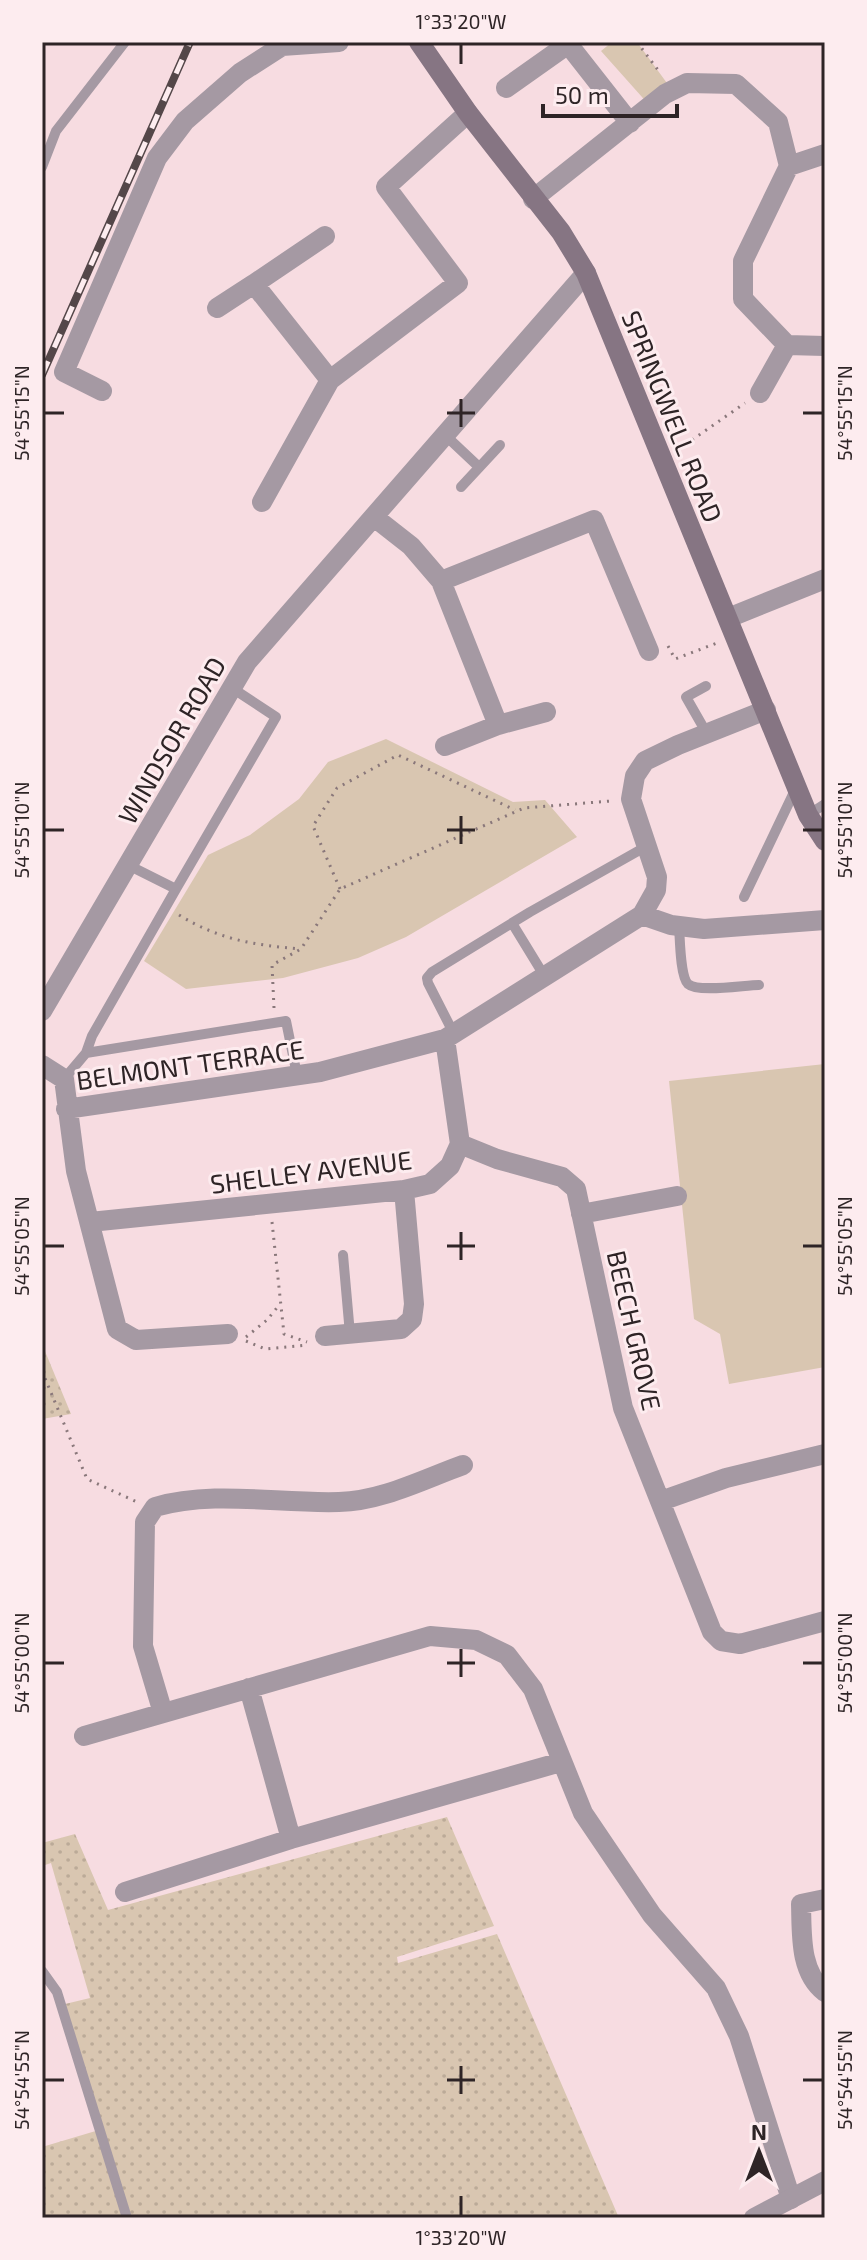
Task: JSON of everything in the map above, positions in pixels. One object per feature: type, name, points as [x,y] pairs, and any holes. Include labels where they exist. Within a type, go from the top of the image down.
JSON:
[{"type":"main road","name":"SPRINGWELL ROAD","points":[[419,42],[468,113],[561,232],[586,273],[796,786],[817,809],[825,841]]},
{"type":"street","points":[[102,391],[64,372],[157,158],[185,121],[240,73],[282,46],[339,42]]},
{"type":"street","points":[[506,88],[569,43],[630,123]]},
{"type":"street","points":[[533,199],[672,90],[687,83],[736,84],[778,122],[789,166],[743,261],[743,299],[787,345],[825,346]]},
{"type":"street","points":[[262,502],[330,380],[458,283],[386,187],[468,113]]},
{"type":"street","points":[[789,166],[825,154]]},
{"type":"street","points":[[217,308],[325,236]]},
{"type":"street","name":"WINDSOR ROAD","points":[[42,1011],[247,662],[586,273]]},
{"type":"street","points":[[254,284],[330,380]]},
{"type":"street","points":[[760,393],[787,345]]},
{"type":"street","points":[[374,517],[411,546],[441,581],[498,725]]},
{"type":"street","points":[[441,581],[594,520],[649,651]]},
{"type":"street","points":[[732,627],[825,579]]},
{"type":"street","points":[[766,710],[706,732],[645,761],[635,776],[631,799],[657,877],[656,890],[642,915],[679,926],[704,929],[825,920]]},
{"type":"street","points":[[445,746],[498,725],[546,712]]},
{"type":"street","name":"BELMONT TERRACE","points":[[66,1109],[320,1072],[450,1036],[642,915]]},
{"type":"street","points":[[450,1036],[460,1144]]},
{"type":"street","points":[[42,1065],[64,1079],[76,1171],[117,1329],[136,1340],[228,1334]]},
{"type":"street","name":"SHELLEY AVENUE","points":[[90,1222],[404,1190],[430,1184],[450,1166],[460,1144]]},
{"type":"street","name":"BEECH GROVE","points":[[460,1144],[497,1159],[562,1177],[576,1189],[623,1408],[712,1632],[721,1641],[740,1644],[825,1621]]},
{"type":"street","points":[[325,1336],[401,1329],[412,1319],[414,1304],[404,1190]]},
{"type":"street","points":[[581,1214],[677,1196]]},
{"type":"street","points":[[661,1501],[726,1478],[825,1454]]},
{"type":"street","points":[[163,1713],[143,1646],[145,1522],[155,1507],[201,1499],[342,1502],[379,1496],[463,1465]]},
{"type":"street","points":[[84,1736],[430,1636],[476,1640],[507,1655],[533,1689],[583,1813],[652,1915],[716,1988],[739,2036],[791,2199]]},
{"type":"street","points":[[249,1688],[291,1839]]},
{"type":"street","points":[[125,1892],[291,1839],[561,1762]]},
{"type":"street","points":[[825,1899],[801,1904],[803,1955],[817,1985],[825,1992]]},
{"type":"street","points":[[754,2218],[825,2181]]},
{"type":"lane","points":[[42,167],[56,131],[125,42]]},
{"type":"lane","points":[[445,435],[479,467]]},
{"type":"lane","points":[[461,487],[500,445]]},
{"type":"lane","points":[[706,686],[686,697],[706,732]]},
{"type":"lane","points":[[64,1079],[86,1053],[92,1036],[165,906],[276,717],[232,688]]},
{"type":"lane","points":[[744,897],[796,786]]},
{"type":"lane","points":[[450,1036],[427,978],[432,972],[647,846]]},
{"type":"lane","points":[[128,865],[176,889]]},
{"type":"lane","points":[[512,923],[545,977]]},
{"type":"lane","points":[[679,926],[686,982],[690,986],[759,985]]},
{"type":"lane","points":[[86,1053],[286,1021],[297,1075]]},
{"type":"lane","points":[[343,1255],[350,1334]]},
{"type":"lane","points":[[42,1971],[57,1992],[127,2218]]},
{"type":"path","points":[[637,42],[672,90]]},
{"type":"path","points":[[664,462],[760,393]]},
{"type":"path","points":[[649,651],[670,646],[675,659],[732,627]]},
{"type":"path","points":[[340,889],[313,826],[337,788],[398,755],[517,811]]},
{"type":"path","points":[[275,1022],[272,965],[301,949],[340,889],[524,808],[631,799]]},
{"type":"path","points":[[165,906],[197,926],[250,944],[301,949]]},
{"type":"path","points":[[270,1203],[284,1334],[314,1345],[265,1349],[243,1340],[267,1320],[280,1304]]},
{"type":"path","points":[[42,1371],[87,1479],[153,1510]]},
{"type":"shaded area","points":[[612,42],[637,42],[672,90],[650,106],[601,51]]},
{"type":"shaded area","points":[[386,739],[513,802],[545,800],[577,837],[406,937],[358,958],[283,978],[186,989],[144,961],[208,855],[250,835],[299,799],[328,762]]},
{"type":"shaded area","points":[[825,1064],[825,1367],[729,1384],[720,1334],[694,1319],[669,1081]]},
{"type":"shaded area","points":[[42,1344],[71,1414],[42,1419]]},
{"type":"shaded area","points":[[447,1817],[494,1926],[397,1957],[398,1963],[497,1934],[619,2218],[42,2218],[42,2147],[99,2130],[61,2005],[90,1998],[51,1863],[42,1866],[42,1843],[75,1834],[108,1910]]},
{"type":"railway","points":[[42,375],[190,42]]}]
